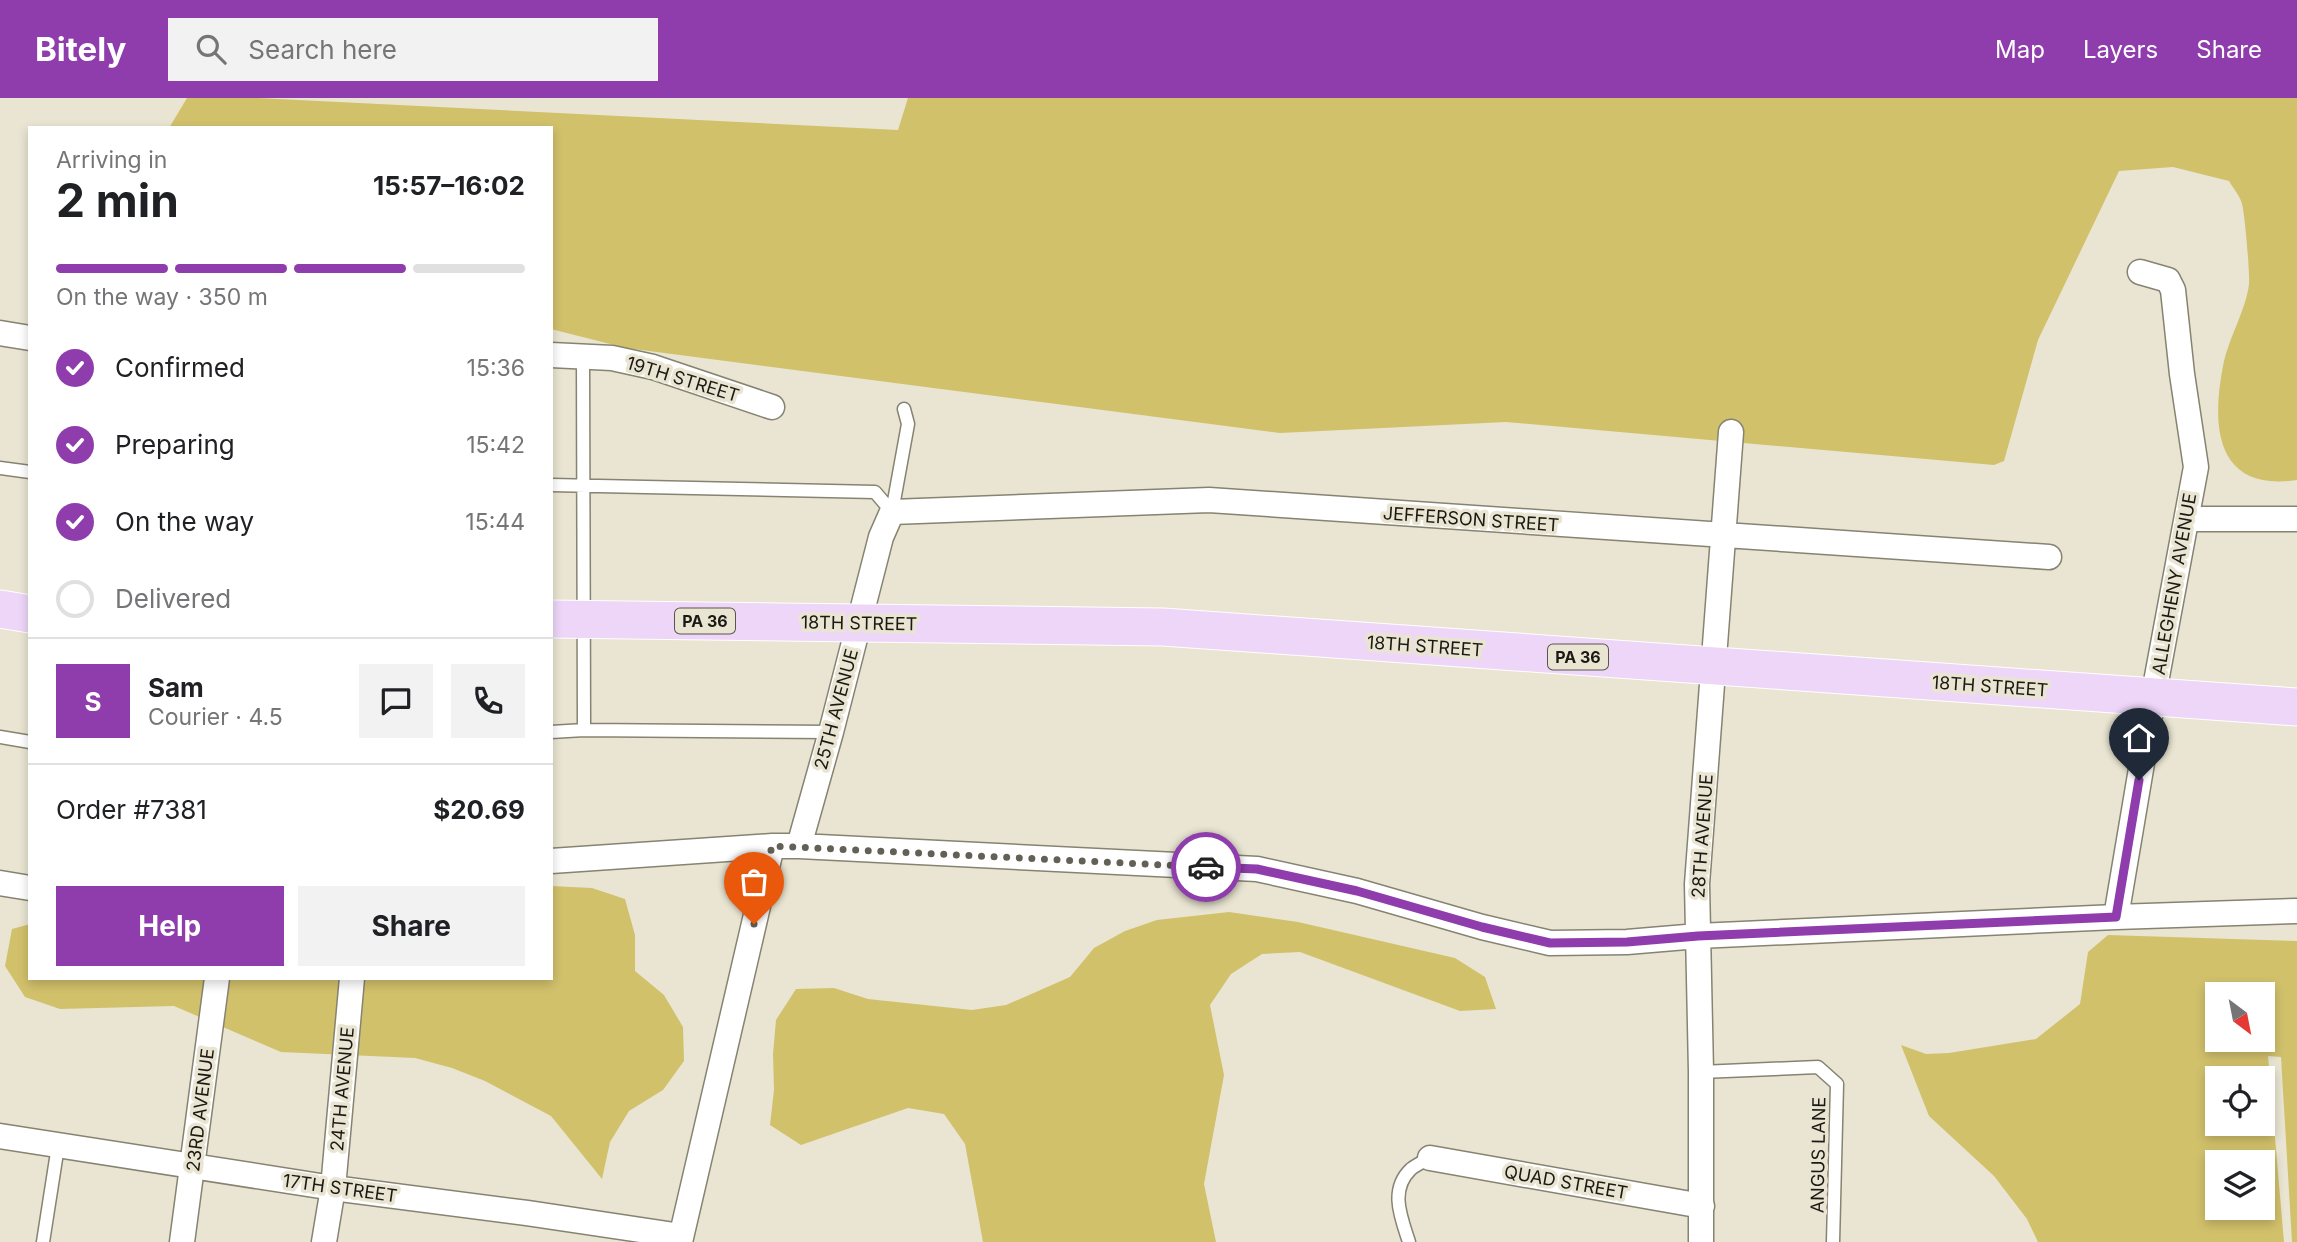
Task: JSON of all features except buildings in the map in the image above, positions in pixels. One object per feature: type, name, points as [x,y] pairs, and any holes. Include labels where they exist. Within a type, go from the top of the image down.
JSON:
[{"type":"main road","points":[[0,608],[28,614]]},
{"type":"main road","name":"18TH STREET","points":[[568,619],[1163,627],[2297,706]]},
{"type":"street","name":"ALLEGHENY AVENUE","points":[[2116,917],[2196,467],[2173,290],[2168,280],[2140,272]]},
{"type":"street","points":[[0,333],[28,338]]},
{"type":"street","name":"19TH STREET","points":[[553,355],[612,358],[653,367],[772,407]]},
{"type":"street","name":"28TH AVENUE","points":[[1701,1242],[1698,884],[1731,432]]},
{"type":"street","name":"JEFFERSON STREET","points":[[892,512],[1209,500],[2049,556]]},
{"type":"street","name":"25TH AVENUE","points":[[799,846],[881,537],[892,512]]},
{"type":"street","points":[[2187,519],[2297,519]]},
{"type":"street","points":[[681,1239],[772,846]]},
{"type":"street","points":[[553,860],[799,846],[1257,869],[1357,891],[1482,927],[1550,943],[1627,942],[1698,936],[2297,911]]},
{"type":"street","points":[[0,883],[28,888]]},
{"type":"street","name":"23RD AVENUE","points":[[182,1242],[217,980]]},
{"type":"street","name":"24TH AVENUE","points":[[324,1242],[333,1188],[352,980]]},
{"type":"street","name":"17TH STREET","points":[[0,1136],[333,1188],[527,1213],[681,1239]]},
{"type":"street","name":"QUAD STREET","points":[[1430,1158],[1702,1206]]},
{"type":"lane","points":[[583,356],[582,485],[568,619],[584,730]]},
{"type":"lane","name":"25TH AVENUE","points":[[892,512],[908,424],[904,409]]},
{"type":"lane","points":[[0,468],[28,472]]},
{"type":"lane","points":[[553,485],[874,492],[892,512]]},
{"type":"lane","points":[[553,732],[831,732]]},
{"type":"lane","points":[[0,737],[28,742]]},
{"type":"lane","name":"ANGUS LANE","points":[[1701,1072],[1818,1067],[1836,1084],[1833,1242]]},
{"type":"lane","points":[[43,1242],[58,1146]]},
{"type":"lane","points":[[1409,1242],[1400,1213],[1397,1191],[1411,1170],[1430,1158]]},
{"type":"shaded area","points":[[187,98],[258,98],[898,130],[908,98],[2297,98],[2297,480],[2270,481],[2250,476],[2235,465],[2225,450],[2220,432],[2219,389],[2225,356],[2249,284],[2242,204],[2229,181],[2173,167],[2119,171],[2038,340],[2004,461],[1994,465],[1506,422],[1280,433],[626,348],[553,330],[553,126],[170,126]]},
{"type":"shaded area","points":[[553,886],[592,888],[625,899],[635,935],[635,971],[664,995],[683,1027],[684,1061],[663,1090],[629,1111],[610,1142],[602,1179],[551,1116],[485,1081],[452,1068],[415,1058],[281,1052],[174,1006],[60,1009],[25,997],[5,966],[12,929],[28,925],[28,980],[553,980]]},
{"type":"shaded area","points":[[1229,912],[1298,922],[1455,958],[1485,977],[1496,1009],[1460,1011],[1300,952],[1262,954],[1231,974],[1210,1005],[1224,1075],[1204,1184],[1216,1242],[983,1242],[965,1144],[944,1114],[908,1108],[801,1145],[770,1125],[776,1020],[796,989],[834,988],[868,999],[972,1010],[1006,1005],[1070,977],[1094,948],[1125,931],[1157,920]]},
{"type":"shaded area","points":[[2108,935],[2297,941],[2297,1242],[2292,1242],[2281,1057],[2268,1056],[2269,1066],[2205,1066],[2205,1136],[2275,1136],[2284,1242],[2038,1242],[2027,1219],[1994,1176],[1929,1116],[1901,1045],[1926,1054],[1949,1053],[2036,1039],[2080,1004],[2088,952]]},
{"type":"way so far","points":[[754,924],[772,846],[1206,867]]},
{"type":"route","points":[[1206,867],[1257,869],[1357,891],[1482,927],[1550,943],[1627,942],[1698,936],[2116,917],[2139,780]]}]
